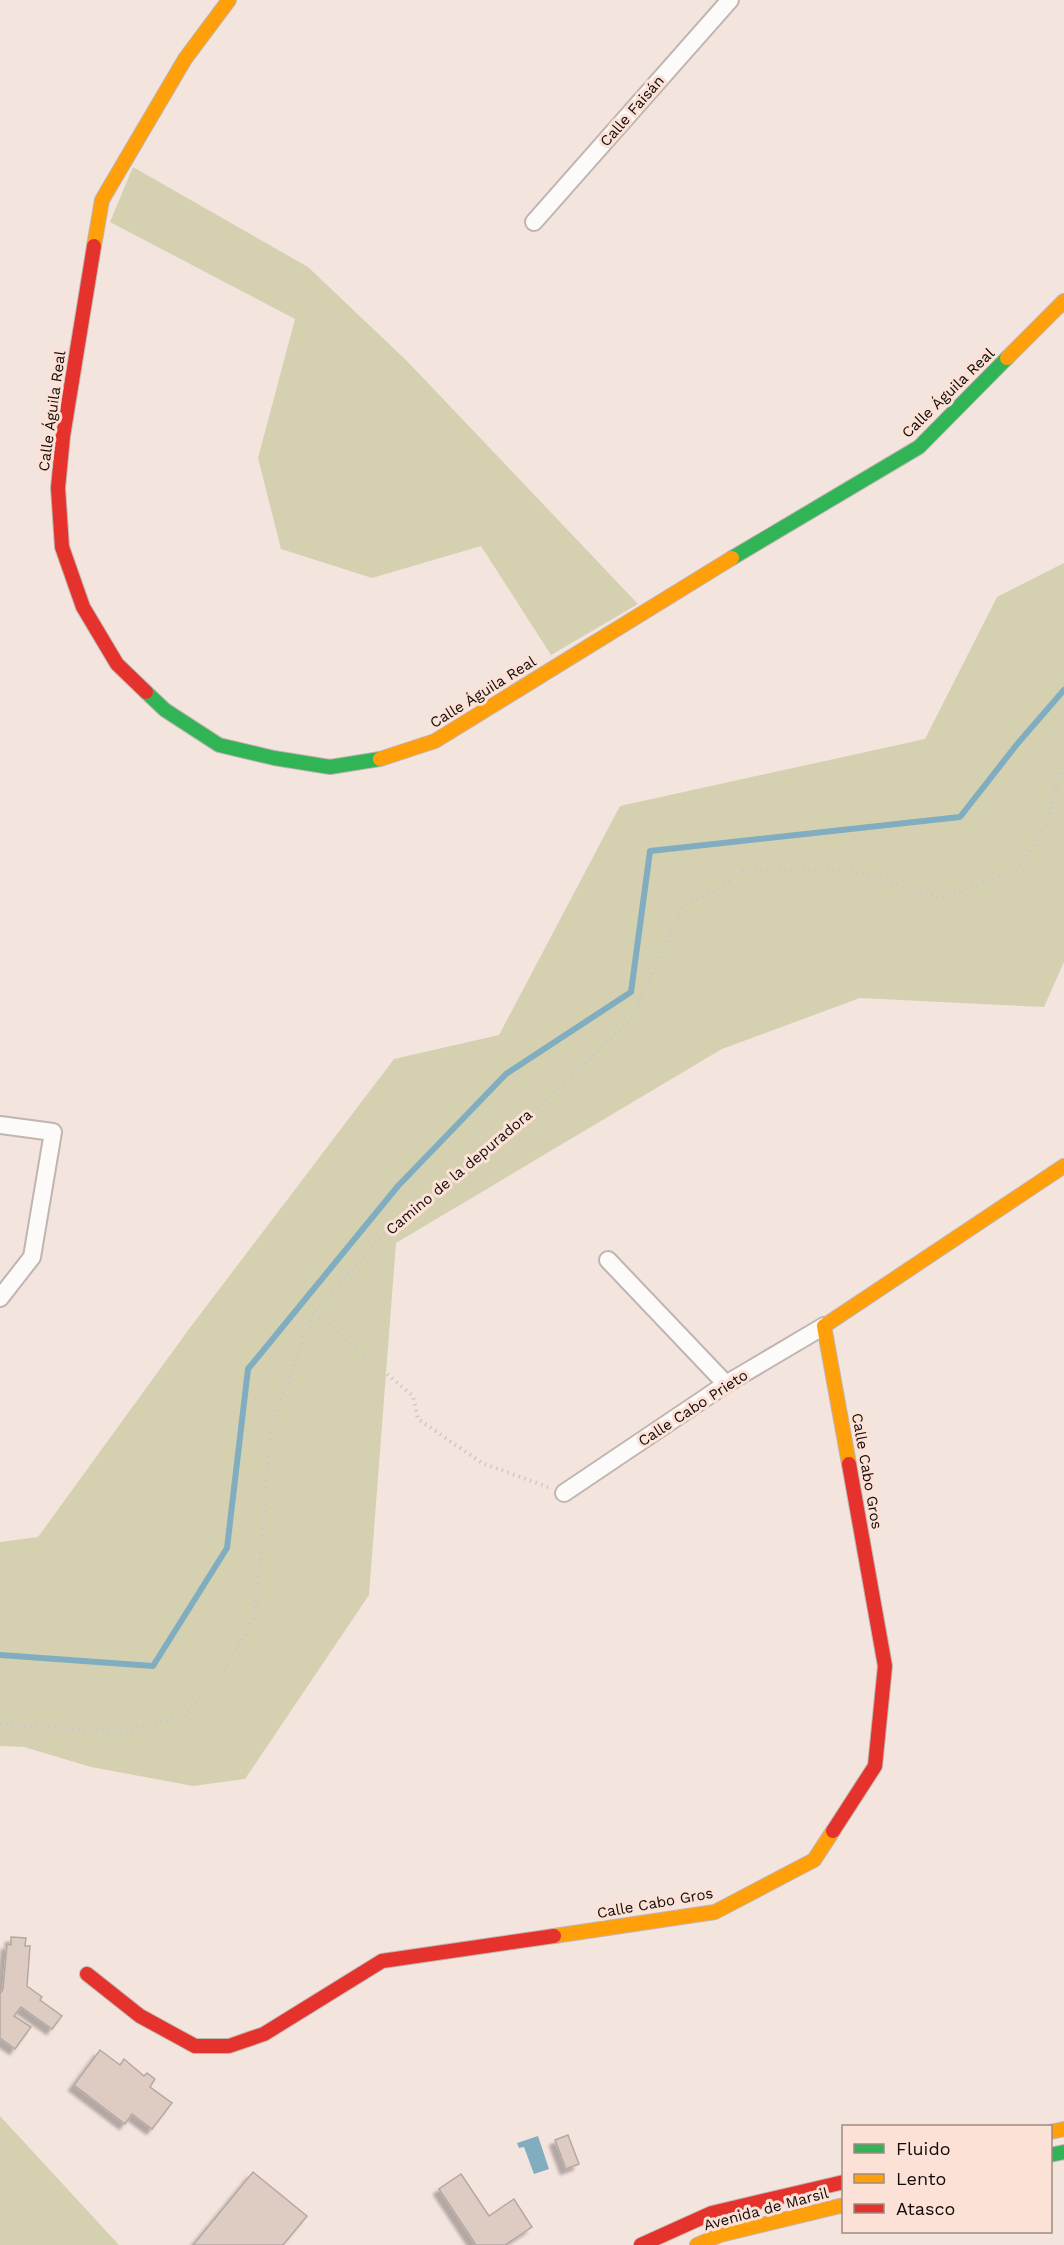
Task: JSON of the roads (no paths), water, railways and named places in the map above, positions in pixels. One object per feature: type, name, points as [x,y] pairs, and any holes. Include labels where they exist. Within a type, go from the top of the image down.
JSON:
[{"type":"street","name":"Calle Águila Real","points":[[229,0],[185,59],[102,200],[63,436],[58,488],[62,547],[83,607],[117,664],[165,710],[219,745],[274,759],[330,767],[383,759],[435,741],[704,574],[919,447],[1064,301]]},
{"type":"street","name":"Calle Faisán","points":[[534,222],[729,0]]},
{"type":"street","points":[[0,1125],[53,1132],[32,1257],[0,1298]]},
{"type":"street","points":[[824,1326],[1064,1166]]},
{"type":"street","points":[[608,1260],[726,1384]]},
{"type":"street","name":"Calle Cabo Prieto","points":[[564,1493],[726,1384],[824,1326]]},
{"type":"street","name":"Calle Cabo Gros","points":[[87,1974],[140,2016],[195,2046],[230,2046],[264,2034],[382,1961],[716,1912],[814,1860],[874,1766],[885,1666],[824,1326]]},
{"type":"street","name":"Avenida de Marsil","points":[[641,2245],[712,2213],[842,2182]]},
{"type":"street","name":"Avenida de Marsil","points":[[697,2245],[720,2235],[842,2205]]},
{"type":"water","points":[[538,2136],[549,2169],[534,2174],[524,2147],[519,2148],[517,2143]]},
{"type":"waterway","points":[[0,1655],[153,1666],[227,1548],[248,1369],[398,1186],[506,1074],[631,992],[650,851],[960,817],[1018,743],[1064,690]]}]
